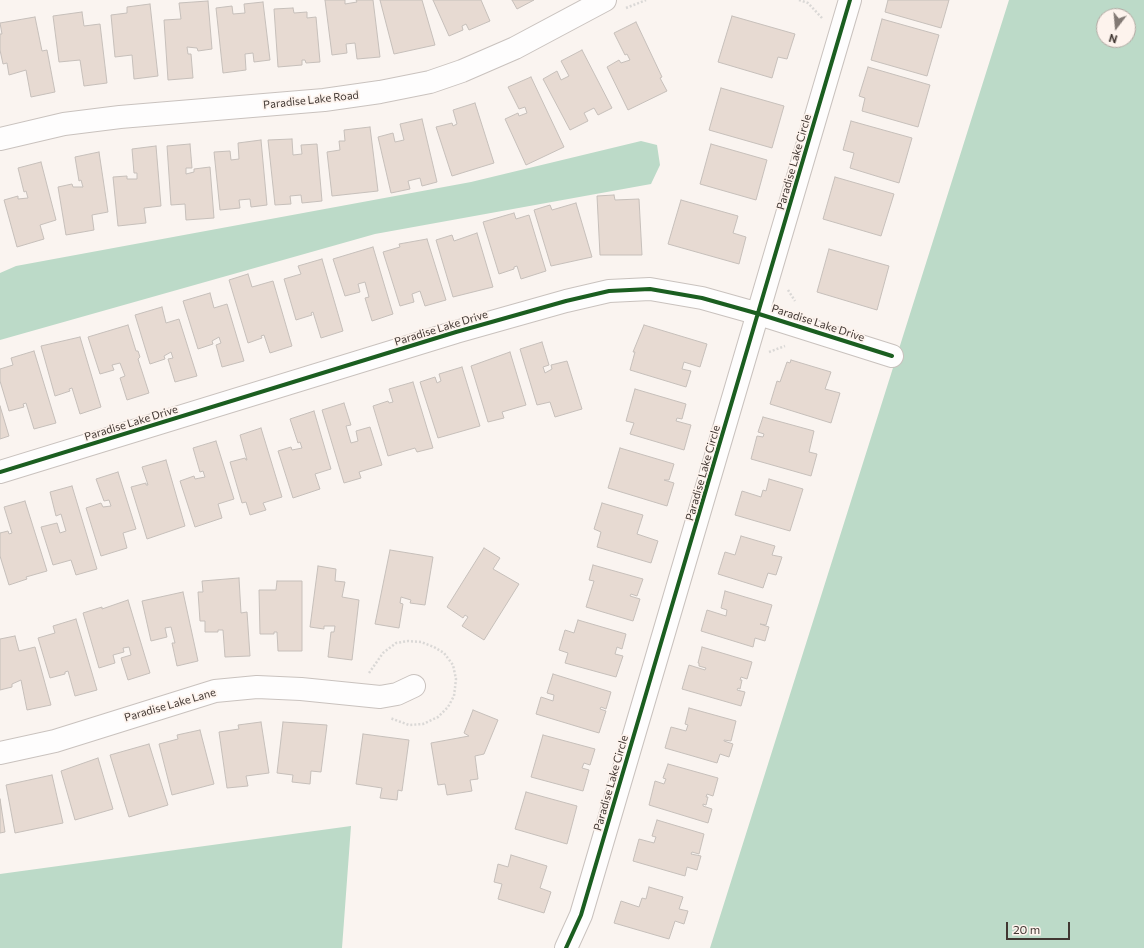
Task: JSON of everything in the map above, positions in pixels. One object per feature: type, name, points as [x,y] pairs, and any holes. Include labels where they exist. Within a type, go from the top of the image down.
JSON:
[{"type":"street","name":"Paradise Lake Road","points":[[0,139],[64,124],[120,117],[324,100],[380,92],[430,82],[462,71],[515,48],[605,0]]},
{"type":"street","name":"Paradise Lake Circle","points":[[566,948],[581,915],[759,314],[850,0]]},
{"type":"street","name":"Paradise Lake Drive","points":[[0,472],[456,332],[566,301],[610,291],[650,289],[702,298],[759,314],[892,356]]},
{"type":"street","name":"Paradise Lake Lane","points":[[0,752],[55,741],[184,699],[215,691],[257,687],[294,688],[380,697],[397,694],[414,686]]},
{"type":"path","points":[[799,0],[808,3],[823,18]]},
{"type":"path","points":[[824,12],[824,26]]},
{"type":"path","points":[[766,356],[770,352],[788,345]]},
{"type":"green space","points":[[1009,0],[1144,0],[1144,948],[710,948]]},
{"type":"green space","points":[[641,141],[657,145],[660,165],[651,184],[375,234],[0,340],[0,273],[16,266],[471,182]]},
{"type":"green space","points":[[351,826],[342,948],[0,948],[0,874]]},
{"type":"building","points":[[325,0],[345,0],[345,4],[357,2],[356,0],[373,0],[380,57],[357,59],[355,43],[346,44],[347,53],[332,55]]},
{"type":"building","points":[[380,0],[422,0],[435,45],[394,54]]},
{"type":"building","points":[[433,0],[481,0],[490,21],[469,30],[466,24],[462,26],[463,30],[449,36]]},
{"type":"building","points":[[512,0],[534,0],[517,9]]},
{"type":"building","points":[[888,0],[949,0],[941,28],[885,12]]},
{"type":"building","points":[[208,1],[212,49],[198,51],[197,48],[187,47],[188,54],[191,54],[193,78],[168,80],[164,20],[181,19],[179,3]]},
{"type":"building","points":[[263,2],[270,60],[254,62],[253,53],[245,54],[246,70],[223,73],[216,8],[232,6],[233,14],[245,13],[244,4]]},
{"type":"building","points":[[150,4],[158,76],[134,79],[132,55],[115,57],[111,15],[127,13],[127,7]]},
{"type":"building","points":[[293,8],[294,13],[307,12],[307,18],[316,17],[320,62],[306,63],[305,60],[302,60],[302,65],[278,67],[274,9]]},
{"type":"building","points":[[82,12],[84,26],[100,24],[107,83],[84,86],[80,60],[59,62],[53,16]]},
{"type":"building","points":[[732,16],[795,34],[787,59],[778,57],[772,78],[718,62]]},
{"type":"building","points":[[35,17],[42,51],[47,50],[55,92],[31,97],[26,70],[9,75],[7,63],[3,64],[0,50],[0,34],[2,34],[0,23]]},
{"type":"building","points":[[882,19],[939,35],[927,76],[871,60]]},
{"type":"building","points":[[636,22],[667,91],[628,110],[607,67],[619,60],[621,63],[630,60],[627,54],[625,55],[614,33]]},
{"type":"building","points":[[582,50],[612,108],[598,115],[594,108],[584,113],[588,121],[570,130],[543,79],[557,71],[561,80],[569,76],[561,61]]},
{"type":"building","points":[[868,67],[930,85],[918,127],[862,111],[865,98],[859,96]]},
{"type":"building","points":[[531,77],[564,147],[526,165],[505,119],[518,113],[519,116],[527,113],[525,107],[519,109],[508,87]]},
{"type":"building","points":[[721,88],[784,106],[772,148],[709,130]]},
{"type":"building","points":[[475,103],[494,163],[452,176],[436,127],[452,123],[453,126],[457,124],[453,110]]},
{"type":"building","points":[[422,119],[437,182],[422,186],[420,178],[408,181],[410,189],[391,193],[378,137],[393,133],[395,142],[404,140],[400,124]]},
{"type":"building","points":[[851,121],[912,138],[899,183],[850,168],[854,153],[843,150]]},
{"type":"building","points":[[370,127],[378,191],[332,196],[327,152],[340,150],[339,141],[345,141],[344,130]]},
{"type":"building","points":[[292,139],[293,155],[302,154],[301,145],[317,144],[322,201],[302,203],[301,195],[290,196],[291,204],[275,205],[268,140]]},
{"type":"building","points":[[261,140],[267,205],[251,207],[250,199],[239,200],[240,208],[220,210],[214,152],[230,151],[231,160],[239,159],[238,143]]},
{"type":"building","points":[[190,144],[192,168],[186,168],[186,174],[194,172],[194,169],[210,167],[214,218],[186,220],[185,204],[171,205],[167,146]]},
{"type":"building","points":[[711,144],[767,160],[756,200],[700,184]]},
{"type":"building","points":[[156,146],[161,206],[144,208],[146,223],[118,226],[113,177],[127,176],[127,179],[137,179],[137,173],[134,173],[132,149]]},
{"type":"building","points":[[99,152],[108,212],[92,215],[94,230],[66,235],[58,187],[72,184],[73,187],[83,187],[81,180],[79,181],[75,157]]},
{"type":"building","points":[[41,162],[56,220],[40,225],[44,239],[17,247],[4,200],[18,196],[18,199],[28,198],[26,191],[24,192],[18,168]]},
{"type":"building","points":[[835,177],[894,194],[881,236],[823,219]]},
{"type":"building","points":[[614,195],[615,200],[639,199],[642,255],[600,255],[597,196]]},
{"type":"building","points":[[681,200],[738,216],[733,233],[746,237],[739,264],[668,244]]},
{"type":"building","points":[[576,203],[592,257],[551,266],[534,210],[550,205],[552,210]]},
{"type":"building","points":[[514,213],[516,219],[529,215],[546,271],[521,279],[517,266],[514,267],[514,269],[499,274],[483,222]]},
{"type":"building","points":[[477,233],[493,287],[453,297],[436,240],[452,235],[454,241]]},
{"type":"building","points":[[427,239],[446,300],[425,306],[420,291],[412,294],[414,302],[400,306],[383,252],[400,247],[399,244]]},
{"type":"building","points":[[373,247],[393,314],[372,321],[365,298],[369,297],[365,282],[358,284],[360,292],[345,296],[333,259]]},
{"type":"building","points":[[829,249],[889,266],[877,310],[817,292]]},
{"type":"building","points":[[322,259],[343,331],[321,338],[313,312],[311,313],[312,315],[296,320],[284,279],[301,274],[298,266]]},
{"type":"building","points":[[248,274],[252,287],[273,281],[292,346],[270,353],[264,335],[261,336],[262,338],[248,343],[229,280]]},
{"type":"building","points":[[210,293],[214,308],[227,304],[244,361],[222,367],[216,345],[221,343],[219,337],[212,341],[213,344],[198,349],[183,301]]},
{"type":"building","points":[[162,307],[166,323],[179,319],[197,376],[175,382],[168,359],[173,358],[171,352],[164,356],[165,359],[150,364],[135,315]]},
{"type":"building","points":[[128,325],[136,351],[138,351],[140,357],[138,359],[149,393],[127,400],[120,378],[125,376],[120,363],[112,365],[114,370],[100,374],[88,337]]},
{"type":"building","points":[[644,325],[707,344],[700,367],[684,362],[682,369],[691,371],[686,387],[630,370],[635,352],[633,352]]},
{"type":"building","points":[[80,337],[101,407],[80,414],[72,388],[69,389],[70,391],[55,396],[41,346]]},
{"type":"building","points":[[542,342],[549,365],[543,367],[545,373],[552,369],[551,365],[567,361],[582,409],[555,417],[550,402],[537,405],[520,349]]},
{"type":"building","points":[[34,351],[56,423],[34,429],[26,403],[23,404],[24,407],[9,411],[0,381],[0,369],[13,365],[11,358]]},
{"type":"building","points":[[510,352],[526,405],[502,412],[504,418],[488,422],[471,366]]},
{"type":"building","points":[[791,360],[831,372],[825,389],[840,393],[831,423],[770,404],[777,381],[780,382],[787,362],[790,363]]},
{"type":"building","points":[[462,367],[480,426],[438,438],[420,382],[435,377],[437,383],[441,381],[439,374]]},
{"type":"building","points":[[413,382],[433,448],[417,452],[415,448],[388,456],[373,406],[388,401],[389,403],[393,402],[389,389]]},
{"type":"building","points":[[635,389],[686,404],[682,419],[677,418],[676,421],[691,425],[684,450],[630,434],[634,423],[626,421]]},
{"type":"building","points":[[344,403],[351,425],[346,426],[351,443],[358,441],[356,431],[370,427],[382,465],[359,472],[361,478],[344,483],[322,410]]},
{"type":"building","points":[[0,406],[9,436],[0,439]]},
{"type":"building","points":[[314,411],[331,469],[315,474],[320,489],[293,498],[278,451],[291,447],[292,450],[302,448],[300,442],[298,443],[290,419]]},
{"type":"building","points":[[763,417],[814,431],[809,452],[817,454],[811,476],[751,459],[757,436],[763,437],[764,434],[758,432]]},
{"type":"building","points":[[261,428],[282,497],[263,503],[266,510],[250,515],[246,502],[242,503],[230,462],[245,458],[247,460],[240,435]]},
{"type":"building","points":[[216,441],[234,499],[218,504],[222,518],[195,527],[180,481],[194,476],[195,479],[205,477],[203,471],[200,472],[193,448]]},
{"type":"building","points":[[620,448],[674,464],[669,480],[664,480],[674,483],[667,506],[608,488]]},
{"type":"building","points":[[166,460],[185,526],[147,539],[131,487],[146,483],[146,485],[148,485],[142,467]]},
{"type":"building","points":[[118,472],[136,529],[123,533],[127,548],[101,556],[86,508],[101,503],[103,507],[111,506],[109,500],[104,501],[96,479]]},
{"type":"building","points":[[769,479],[803,489],[790,531],[735,515],[742,491],[761,497],[763,490],[766,491]]},
{"type":"building","points":[[72,486],[97,569],[76,575],[71,560],[53,565],[41,527],[57,523],[60,533],[66,531],[61,514],[56,516],[50,492]]},
{"type":"building","points":[[25,501],[47,571],[26,577],[27,579],[9,585],[0,556],[0,533],[8,531],[9,534],[12,533],[4,507]]},
{"type":"building","points":[[602,503],[643,515],[637,534],[658,541],[651,563],[597,547],[601,532],[594,529]]},
{"type":"building","points":[[741,536],[775,546],[772,555],[782,557],[776,575],[768,573],[763,588],[718,574],[725,552],[735,555]]},
{"type":"building","points":[[484,548],[500,558],[493,569],[519,584],[484,640],[462,626],[468,617],[465,615],[463,618],[447,607]]},
{"type":"building","points":[[390,550],[433,557],[425,605],[410,603],[411,600],[401,597],[400,603],[403,604],[399,628],[375,624]]},
{"type":"building","points":[[593,565],[643,579],[637,596],[631,594],[630,596],[640,599],[633,621],[586,607],[594,581],[589,580]]},
{"type":"building","points":[[318,566],[336,569],[335,581],[345,582],[342,597],[359,600],[352,660],[328,657],[331,632],[334,632],[335,626],[324,626],[324,629],[310,627]]},
{"type":"building","points":[[239,578],[241,613],[247,612],[250,656],[225,657],[223,630],[218,630],[218,632],[205,632],[205,621],[200,621],[198,592],[203,592],[202,581]]},
{"type":"building","points":[[277,581],[302,581],[302,651],[278,651],[277,632],[274,632],[274,634],[260,634],[259,590],[276,590]]},
{"type":"building","points":[[725,591],[772,605],[766,625],[760,624],[769,627],[765,641],[755,638],[753,647],[701,631],[707,610],[726,616],[727,610],[721,608]]},
{"type":"building","points":[[183,592],[198,661],[177,666],[172,643],[175,643],[171,627],[165,628],[167,637],[151,641],[142,601]]},
{"type":"building","points":[[128,600],[150,673],[128,680],[121,658],[131,655],[129,647],[123,648],[124,652],[113,655],[115,663],[99,668],[83,613],[102,607],[102,609]]},
{"type":"building","points":[[76,619],[97,690],[75,696],[68,671],[65,672],[65,674],[50,678],[38,638],[55,633],[53,626]]},
{"type":"building","points":[[578,620],[626,634],[622,649],[617,647],[615,654],[623,656],[616,677],[565,663],[568,653],[559,650],[565,630],[574,633]]},
{"type":"building","points":[[15,636],[19,651],[35,647],[51,705],[27,710],[21,680],[12,684],[12,687],[0,690],[0,639]]},
{"type":"building","points":[[702,647],[752,662],[747,679],[741,677],[740,680],[742,680],[740,689],[738,688],[737,690],[745,692],[741,706],[682,689],[689,665],[705,670],[706,668],[699,666],[698,663]]},
{"type":"building","points":[[553,674],[611,692],[606,709],[601,707],[600,709],[606,711],[599,733],[536,714],[541,697],[553,701],[554,695],[547,693]]},
{"type":"building","points":[[689,708],[736,721],[731,741],[724,740],[733,744],[729,757],[720,754],[717,763],[665,748],[671,727],[686,731],[688,725],[685,724]]},
{"type":"building","points":[[473,710],[498,720],[484,754],[475,756],[478,779],[470,780],[472,791],[447,795],[445,784],[438,785],[431,743],[469,736],[464,733]]},
{"type":"building","points":[[261,722],[269,773],[246,776],[248,786],[227,788],[219,732],[239,729],[238,725]]},
{"type":"building","points":[[283,722],[327,725],[321,772],[311,771],[310,784],[292,782],[293,775],[277,773]]},
{"type":"building","points":[[200,730],[214,784],[172,795],[159,744],[178,739],[177,735]]},
{"type":"building","points":[[363,734],[409,740],[402,791],[398,790],[397,800],[380,798],[382,788],[356,784]]},
{"type":"building","points":[[543,735],[595,749],[590,765],[584,763],[582,768],[589,770],[583,791],[531,777]]},
{"type":"building","points":[[149,744],[168,805],[129,817],[110,755]]},
{"type":"building","points":[[98,758],[113,809],[75,820],[61,771]]},
{"type":"building","points":[[668,764],[718,778],[713,796],[707,794],[706,797],[708,797],[706,805],[703,804],[703,806],[712,809],[708,823],[649,805],[655,781],[664,784],[666,779],[663,778]]},
{"type":"building","points":[[52,775],[63,823],[15,833],[6,785]]},
{"type":"building","points":[[526,792],[577,806],[567,844],[515,829]]},
{"type":"building","points":[[0,799],[5,832],[0,833]]},
{"type":"building","points":[[657,820],[704,834],[699,854],[692,852],[691,854],[701,856],[697,870],[687,867],[685,876],[633,861],[639,839],[654,843],[656,837],[652,836]]},
{"type":"building","points":[[511,855],[547,866],[540,888],[551,892],[544,913],[498,899],[502,884],[494,882],[498,864],[508,867]]},
{"type":"building","points":[[649,887],[683,897],[679,909],[688,911],[684,924],[675,921],[669,939],[614,923],[621,901],[639,907],[642,898],[646,899]]},
{"type":"cycle path","points":[[566,948],[581,915],[850,0]]},
{"type":"cycle path","points":[[0,472],[456,332],[566,301],[609,291],[650,289],[702,298],[759,314],[892,356]]}]
